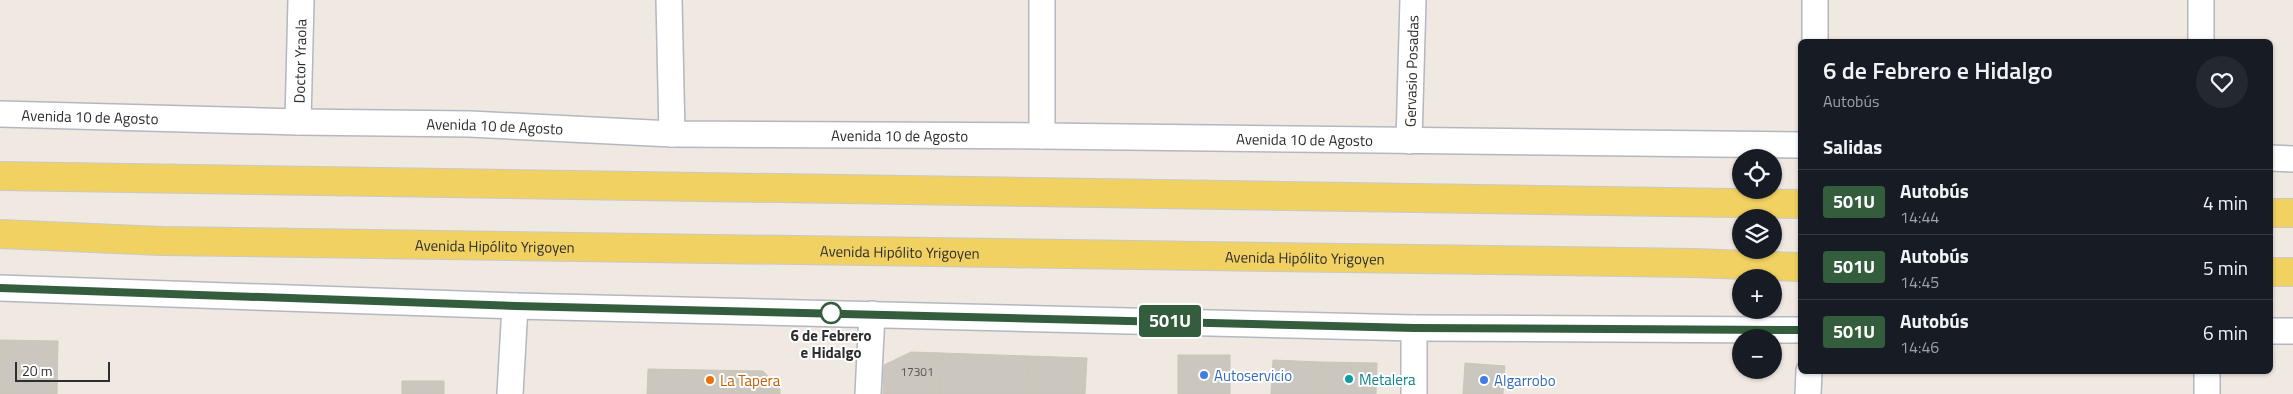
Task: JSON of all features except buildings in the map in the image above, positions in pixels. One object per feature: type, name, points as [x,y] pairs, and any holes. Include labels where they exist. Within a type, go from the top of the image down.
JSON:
[{"type":"main road","points":[[0,176],[1798,204]]},
{"type":"main road","points":[[2273,213],[2293,213]]},
{"type":"main road","name":"Avenida Hipólito Yrigoyen","points":[[0,234],[162,241],[1674,263],[1798,267]]},
{"type":"main road","points":[[2273,272],[2293,272]]},
{"type":"street","name":"Doctor Yraola","points":[[298,122],[301,0]]},
{"type":"street","points":[[668,0],[672,134]]},
{"type":"street","points":[[1042,0],[1042,136]]},
{"type":"street","name":"Gervasio Posadas","points":[[1409,142],[1414,0]]},
{"type":"street","points":[[1815,0],[1815,39]]},
{"type":"street","points":[[2201,0],[2201,39]]},
{"type":"street","name":"Avenida 10 de Agosto","points":[[0,114],[298,122],[470,124],[672,134],[1042,136],[1409,142],[1798,145]]},
{"type":"street","points":[[2273,158],[2293,159]]},
{"type":"street","points":[[0,288],[516,306],[1414,328],[1798,330]]},
{"type":"street","points":[[510,394],[516,306]]},
{"type":"street","points":[[868,394],[872,314]]},
{"type":"street","points":[[1414,328],[1414,394]]},
{"type":"street","points":[[2273,330],[2293,331]]},
{"type":"street","points":[[1808,394],[1809,374]]},
{"type":"street","points":[[2207,374],[2207,394]]},
{"type":"bus line","name":"501U","points":[[0,288],[516,306],[1414,328],[1798,330]]},
{"type":"place","name":"6 de Febrero e Hidalgo","points":[[831,313]]},
{"type":"place","name":"Autoservicio","points":[[1204,375]]},
{"type":"place","name":"Metalera","points":[[1349,379]]},
{"type":"place","name":"La Tapera","points":[[710,380]]},
{"type":"place","name":"Algarrobo","points":[[1484,380]]}]
